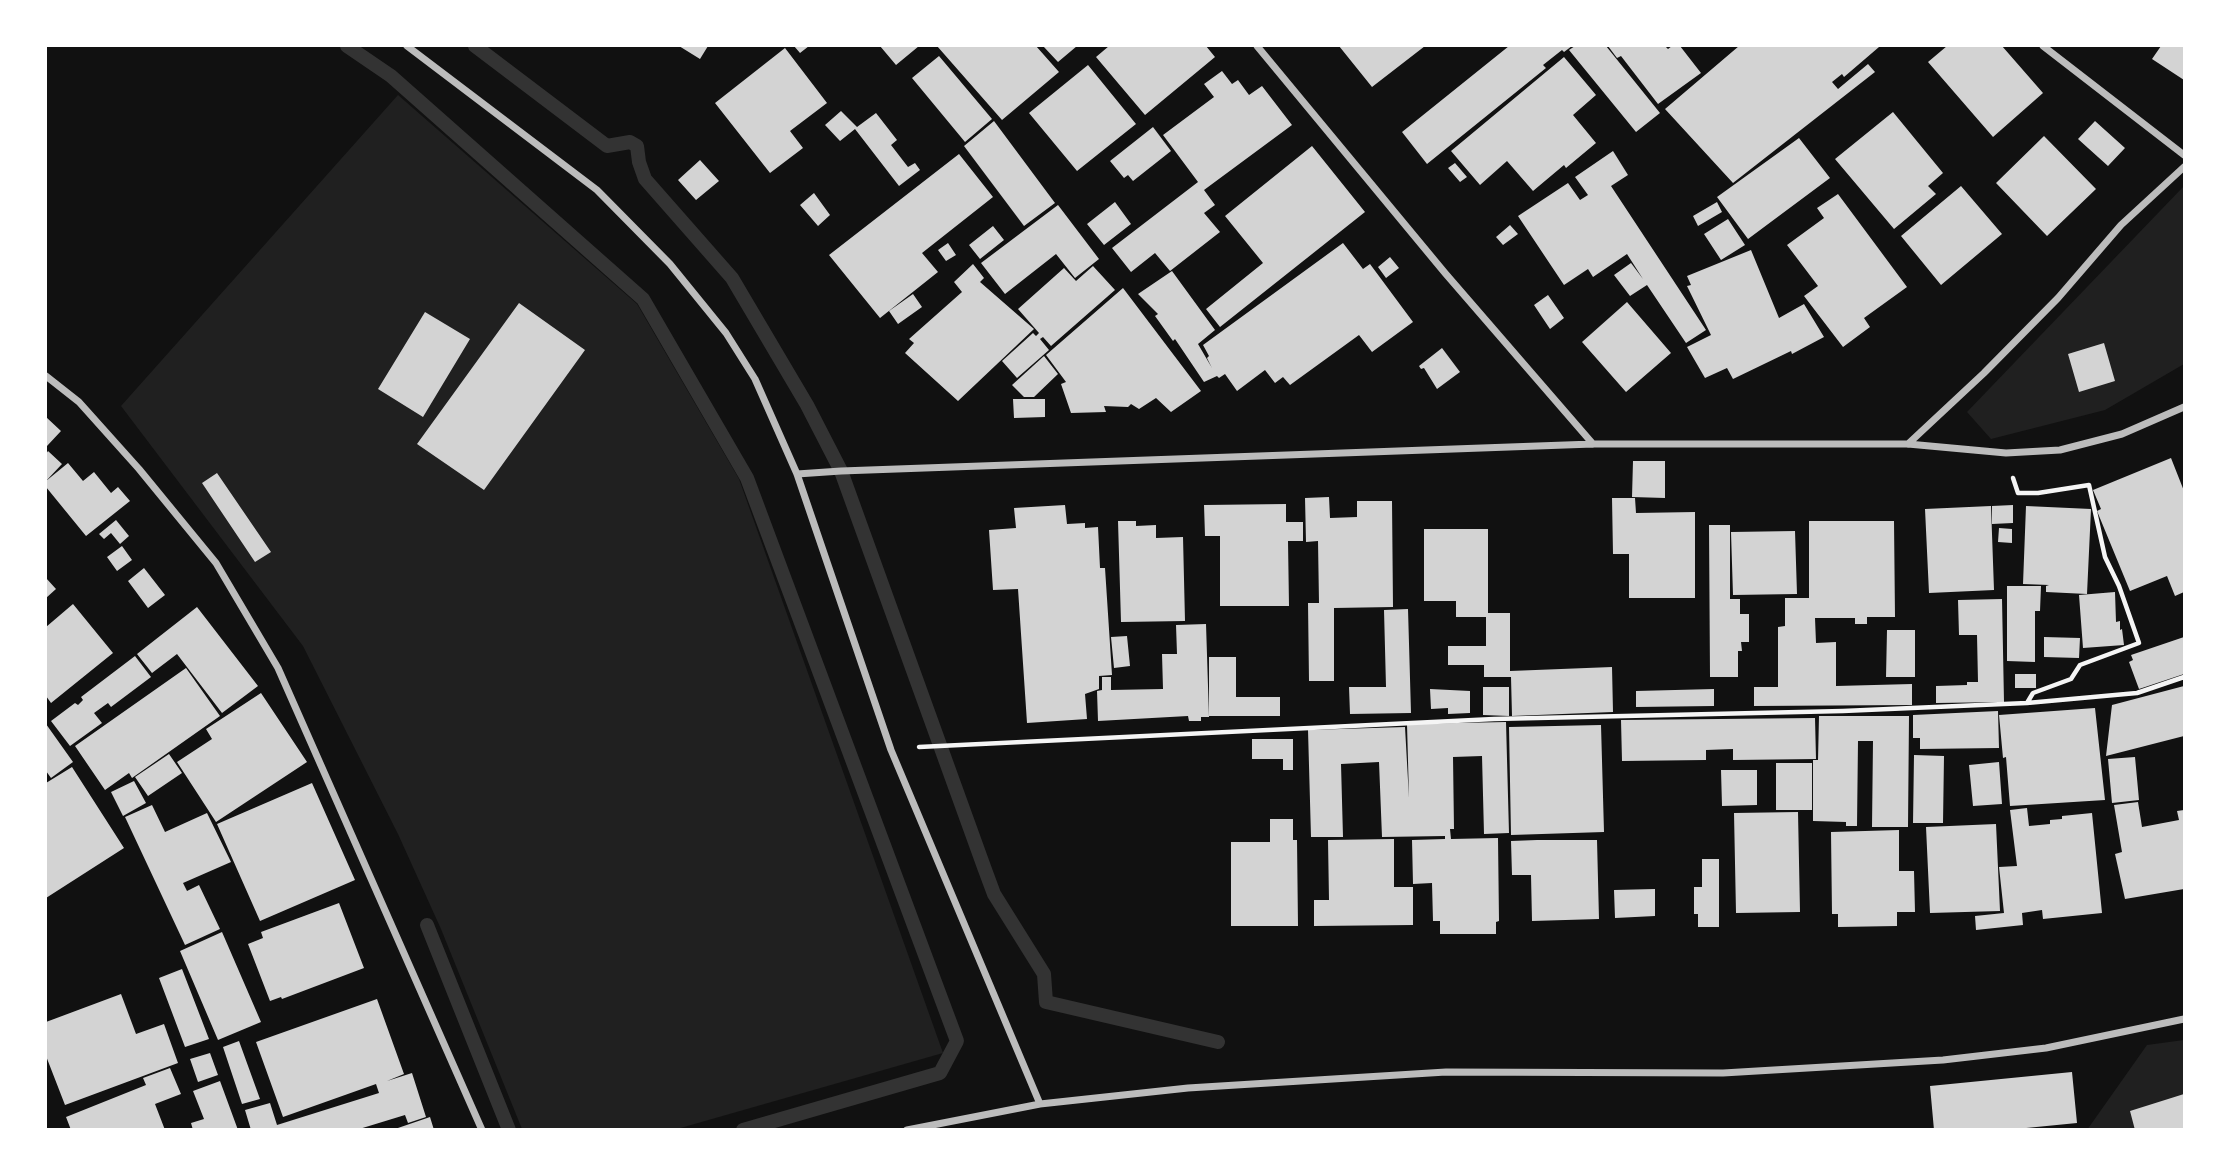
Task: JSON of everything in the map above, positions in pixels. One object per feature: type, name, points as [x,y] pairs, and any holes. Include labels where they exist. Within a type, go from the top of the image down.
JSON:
[{"type":"street","points":[[407,46],[597,190],[670,264],[726,333],[755,379],[797,474],[891,750],[1040,1104]]},
{"type":"street","points":[[1256,46],[1445,273],[1593,444]]},
{"type":"street","points":[[2043,46],[2185,155]]},
{"type":"street","points":[[1908,444],[1984,373],[2058,298],[2121,225],[2185,167]]},
{"type":"street","points":[[46,376],[79,402],[139,468],[216,563],[278,668],[482,1129]]},
{"type":"street","points":[[797,474],[1593,444],[1908,444],[2006,453],[2060,450],[2109,437],[2185,407]]},
{"type":"street","points":[[907,1129],[1040,1104],[1188,1088],[1446,1072],[1723,1073],[1943,1060],[2046,1048],[2185,1019]]},
{"type":"path","points":[[2006,453],[2018,493],[2038,493],[2089,485],[2105,558],[2119,586],[2138,643],[2080,665],[2071,679],[2033,693],[2027,703]]},
{"type":"path","points":[[891,750],[940,745],[1480,720],[1843,711],[2027,703],[2137,693],[2185,677]]},
{"type":"shaded area","points":[[398,95],[637,304],[739,479],[943,1053],[677,1129],[522,1129],[441,929],[398,834],[303,646],[121,406]]},
{"type":"shaded area","points":[[2184,186],[2184,364],[2105,410],[1991,439],[1967,412]]},
{"type":"shaded area","points":[[2184,1040],[2184,1129],[2087,1130],[2147,1045]]},
{"type":"building","points":[[679,46],[708,46],[700,59]]},
{"type":"building","points":[[794,46],[809,46],[800,53]]},
{"type":"building","points":[[880,46],[919,46],[896,65]]},
{"type":"building","points":[[937,46],[1036,46],[1059,72],[1002,120]]},
{"type":"building","points":[[1043,46],[1077,46],[1058,62]]},
{"type":"building","points":[[1109,46],[1206,46],[1215,57],[1145,115],[1096,57]]},
{"type":"building","points":[[1339,46],[1425,46],[1372,87]]},
{"type":"building","points":[[1509,46],[1572,46],[1564,52],[1562,50],[1543,65],[1546,68],[1427,164],[1402,132]]},
{"type":"building","points":[[1575,46],[1606,46],[1660,113],[1636,132],[1569,50]]},
{"type":"building","points":[[1608,46],[1665,46],[1668,49],[1680,46],[1701,73],[1658,104],[1621,56],[1617,58]]},
{"type":"building","points":[[1739,46],[1879,47],[1844,77],[1842,74],[1832,82],[1838,89],[1868,64],[1875,72],[1733,183],[1665,109]]},
{"type":"building","points":[[1947,46],[2002,46],[2043,93],[1993,137],[1928,62]]},
{"type":"building","points":[[2161,46],[2184,46],[2184,80],[2152,59]]},
{"type":"building","points":[[785,48],[827,103],[790,131],[803,148],[770,173],[715,103]]},
{"type":"building","points":[[939,56],[992,119],[965,142],[912,78]]},
{"type":"building","points":[[1564,57],[1596,95],[1573,115],[1596,143],[1533,191],[1507,161],[1480,185],[1451,151]]},
{"type":"building","points":[[1088,65],[1136,124],[1077,171],[1029,113]]},
{"type":"building","points":[[1222,71],[1232,84],[1238,80],[1249,95],[1262,86],[1292,125],[1204,190],[1215,205],[1204,213],[1220,232],[1170,271],[1155,253],[1131,272],[1112,248],[1198,182],[1163,135],[1214,97],[1204,84]]},
{"type":"building","points":[[841,111],[857,127],[876,113],[897,140],[891,145],[908,167],[915,163],[920,170],[899,186],[855,129],[840,141],[825,125]]},
{"type":"building","points":[[1893,112],[1943,173],[1928,186],[1936,194],[1894,229],[1835,159]]},
{"type":"building","points":[[994,121],[1055,203],[1024,226],[964,146]]},
{"type":"building","points":[[2095,121],[2125,148],[2108,166],[2078,139]]},
{"type":"building","points":[[1153,127],[1171,151],[1133,181],[1128,175],[1124,178],[1110,161]]},
{"type":"building","points":[[2044,136],[2096,189],[2047,236],[1996,183]]},
{"type":"building","points":[[1799,138],[1830,178],[1748,239],[1717,197]]},
{"type":"building","points":[[1312,146],[1365,212],[1220,327],[1206,309],[1263,263],[1225,216]]},
{"type":"building","points":[[1613,151],[1628,175],[1611,186],[1706,330],[1686,343],[1647,285],[1630,296],[1614,275],[1631,263],[1643,279],[1627,254],[1593,277],[1588,269],[1564,285],[1518,216],[1568,183],[1580,200],[1588,195],[1575,177]]},
{"type":"building","points":[[959,154],[993,197],[922,253],[938,272],[880,318],[829,255]]},
{"type":"building","points":[[700,160],[719,181],[696,200],[678,180]]},
{"type":"building","points":[[1455,163],[1467,177],[1460,182],[1448,168]]},
{"type":"building","points":[[1961,186],[2002,234],[1941,285],[1901,236]]},
{"type":"building","points":[[814,193],[830,215],[818,226],[800,205]]},
{"type":"building","points":[[1838,194],[1907,287],[1864,318],[1870,327],[1843,347],[1804,296],[1818,286],[1787,245],[1824,218],[1817,208]]},
{"type":"building","points":[[1115,202],[1131,224],[1104,245],[1087,224]]},
{"type":"building","points":[[1717,202],[1722,212],[1698,226],[1693,216]]},
{"type":"building","points":[[1058,205],[1099,259],[1075,278],[1056,254],[1005,294],[981,263]]},
{"type":"building","points":[[1728,219],[1745,245],[1721,260],[1704,234]]},
{"type":"building","points":[[1510,225],[1518,234],[1503,245],[1496,237]]},
{"type":"building","points":[[993,226],[1004,240],[980,259],[969,245]]},
{"type":"building","points":[[948,243],[956,255],[946,261],[938,250]]},
{"type":"building","points":[[1343,243],[1363,269],[1370,264],[1413,322],[1372,352],[1359,335],[1290,385],[1283,377],[1275,383],[1265,370],[1237,391],[1225,374],[1204,382],[1175,339],[1173,341],[1155,316],[1158,314],[1138,294],[1172,271],[1215,330],[1198,344],[1212,368],[1203,345]]},
{"type":"building","points":[[1751,250],[1779,318],[1804,304],[1824,337],[1733,379],[1727,368],[1705,378],[1687,347],[1711,335],[1687,286],[1691,285],[1687,276]]},
{"type":"building","points":[[1390,257],[1399,268],[1386,278],[1378,267]]},
{"type":"building","points":[[973,264],[984,278],[980,282],[1034,329],[958,401],[905,353],[914,343],[909,339],[962,292],[954,282]]},
{"type":"building","points":[[1093,266],[1115,290],[1051,346],[1043,337],[1040,339],[1049,350],[1017,378],[1002,361],[1033,333],[1036,336],[1039,333],[1018,309],[1064,268],[1076,281]]},
{"type":"building","points":[[1123,288],[1201,391],[1171,412],[1156,398],[1139,409],[1131,404],[1128,407],[1104,406],[1106,412],[1071,413],[1061,384],[1066,382],[1046,355]]},
{"type":"building","points":[[913,294],[922,307],[898,324],[889,311]]},
{"type":"building","points":[[1548,295],[1564,318],[1550,329],[1534,305]]},
{"type":"building","points":[[1627,302],[1671,353],[1626,392],[1582,342]]},
{"type":"building","points":[[519,303],[585,350],[484,490],[417,444]]},
{"type":"building","points":[[425,312],[470,339],[423,417],[378,389]]},
{"type":"building","points":[[2104,343],[2115,381],[2079,392],[2068,354]]},
{"type":"building","points":[[1442,348],[1460,372],[1437,389],[1424,368],[1419,366]]},
{"type":"building","points":[[1044,356],[1058,374],[1034,397],[1024,397],[1012,385]]},
{"type":"building","points":[[1013,399],[1045,399],[1045,417],[1014,418]]},
{"type":"building","points":[[46,417],[61,431],[47,446],[46,445]]},
{"type":"building","points":[[48,451],[62,464],[46,481],[46,454]]},
{"type":"building","points":[[2171,458],[2184,491],[2184,592],[2175,596],[2167,576],[2130,591],[2097,511],[2101,509],[2093,490]]},
{"type":"building","points":[[1633,461],[1665,461],[1665,498],[1632,497]]},
{"type":"building","points":[[68,463],[83,481],[94,472],[111,493],[118,487],[130,501],[86,536],[46,487],[46,481]]},
{"type":"building","points":[[217,473],[271,552],[255,562],[202,483]]},
{"type":"building","points":[[1329,497],[1330,518],[1357,517],[1357,501],[1392,501],[1393,607],[1334,608],[1334,681],[1309,681],[1308,603],[1319,603],[1318,541],[1306,542],[1305,498]]},
{"type":"building","points":[[1612,498],[1635,498],[1636,513],[1695,512],[1695,598],[1629,598],[1629,554],[1613,554]]},
{"type":"building","points":[[1286,504],[1286,522],[1303,522],[1303,541],[1288,541],[1289,606],[1220,606],[1220,536],[1205,536],[1204,505]]},
{"type":"building","points":[[1065,505],[1067,524],[1085,523],[1085,528],[1098,527],[1100,568],[1105,568],[1112,675],[1099,676],[1099,689],[1085,694],[1087,719],[1027,723],[1018,589],[993,590],[989,530],[1016,528],[1014,508]]},
{"type":"building","points":[[2013,505],[2013,523],[1992,524],[1992,506]]},
{"type":"building","points":[[1991,506],[1994,590],[1929,593],[1925,509]]},
{"type":"building","points":[[2026,506],[2091,509],[2087,594],[2046,592],[2046,586],[2049,585],[2023,584]]},
{"type":"building","points":[[116,520],[129,536],[120,544],[111,533],[104,539],[99,534]]},
{"type":"building","points":[[1118,521],[1136,521],[1136,526],[1156,525],[1156,538],[1183,537],[1185,621],[1121,622]]},
{"type":"building","points":[[1809,521],[1894,521],[1895,617],[1867,617],[1867,624],[1855,624],[1855,618],[1815,618],[1816,643],[1836,642],[1836,686],[1912,684],[1912,705],[1754,706],[1754,687],[1778,687],[1778,627],[1785,626],[1785,598],[1809,598]]},
{"type":"building","points":[[1709,525],[1730,525],[1730,599],[1740,599],[1740,614],[1749,614],[1749,642],[1741,642],[1742,651],[1738,651],[1738,677],[1710,677]]},
{"type":"building","points":[[1999,528],[2012,529],[2012,543],[1998,542]]},
{"type":"building","points":[[1424,529],[1488,529],[1488,613],[1510,613],[1510,671],[1612,667],[1613,712],[1512,716],[1511,677],[1484,677],[1484,665],[1448,665],[1448,646],[1486,646],[1486,617],[1456,617],[1456,601],[1424,601]]},
{"type":"building","points":[[1795,531],[1797,594],[1733,595],[1731,532]]},
{"type":"building","points":[[122,546],[132,560],[117,571],[107,557]]},
{"type":"building","points":[[144,568],[165,595],[148,608],[128,581]]},
{"type":"building","points":[[46,578],[56,589],[46,598]]},
{"type":"building","points":[[2007,586],[2041,586],[2040,611],[2035,611],[2035,662],[2007,661]]},
{"type":"building","points":[[2115,592],[2116,622],[2120,621],[2124,645],[2083,648],[2079,595]]},
{"type":"building","points":[[2002,599],[2004,702],[1936,703],[1936,686],[1978,682],[1977,635],[1959,635],[1958,600]]},
{"type":"building","points":[[73,604],[113,653],[51,703],[46,696],[46,627]]},
{"type":"building","points":[[197,607],[258,686],[222,713],[177,654],[152,673],[137,654]]},
{"type":"building","points":[[1408,609],[1411,713],[1350,714],[1349,687],[1386,687],[1384,610]]},
{"type":"building","points":[[1206,624],[1209,717],[1201,717],[1201,721],[1189,721],[1188,716],[1098,721],[1097,691],[1102,690],[1102,677],[1111,677],[1111,690],[1163,689],[1162,654],[1177,654],[1176,625]]},
{"type":"building","points":[[1887,630],[1915,630],[1915,677],[1886,677]]},
{"type":"building","points":[[1127,636],[1130,666],[1114,668],[1111,637]]},
{"type":"building","points":[[2044,637],[2080,638],[2079,658],[2044,657]]},
{"type":"building","points":[[2184,637],[2184,674],[2139,689],[2129,662],[2133,660],[2131,655]]},
{"type":"building","points":[[135,656],[151,677],[111,707],[108,703],[94,713],[102,723],[70,746],[51,721],[75,703],[78,705],[83,700],[81,697]]},
{"type":"building","points":[[1209,657],[1236,657],[1236,697],[1280,697],[1280,716],[1209,716]]},
{"type":"building","points":[[186,668],[220,716],[132,778],[129,773],[105,790],[75,746]]},
{"type":"building","points":[[2015,674],[2036,674],[2036,688],[2015,688]]},
{"type":"building","points":[[2184,686],[2184,736],[2106,756],[2112,705]]},
{"type":"building","points":[[1483,687],[1509,687],[1509,716],[1483,715]]},
{"type":"building","points":[[1430,689],[1470,691],[1470,713],[1448,714],[1448,708],[1431,709]]},
{"type":"building","points":[[1714,689],[1714,706],[1636,707],[1636,691]]},
{"type":"building","points":[[261,693],[307,762],[216,822],[177,762],[212,739],[206,729]]},
{"type":"building","points":[[2095,708],[2105,800],[2010,806],[1999,715]]},
{"type":"building","points":[[1998,711],[1999,748],[1920,749],[1920,738],[1913,738],[1913,715]]},
{"type":"building","points":[[1819,716],[1909,716],[1908,827],[1872,827],[1873,741],[1858,741],[1857,826],[1846,826],[1846,822],[1813,821],[1813,760],[1818,760]]},
{"type":"building","points":[[1815,718],[1816,759],[1733,760],[1733,749],[1706,750],[1706,760],[1622,761],[1621,720]]},
{"type":"building","points":[[1506,722],[1509,833],[1484,834],[1482,756],[1453,757],[1454,829],[1450,829],[1451,839],[1498,838],[1499,921],[1496,922],[1496,934],[1440,934],[1440,921],[1433,921],[1432,883],[1413,884],[1412,840],[1445,839],[1445,836],[1382,837],[1379,762],[1341,764],[1343,837],[1311,837],[1308,730],[1405,727],[1409,798],[1407,724]]},
{"type":"building","points":[[46,724],[73,762],[51,778],[46,771]]},
{"type":"building","points":[[1601,725],[1604,832],[1511,835],[1509,727]]},
{"type":"building","points":[[1252,739],[1293,739],[1293,770],[1283,770],[1283,759],[1252,759]]},
{"type":"building","points":[[169,754],[182,773],[148,796],[135,777]]},
{"type":"building","points":[[1914,755],[1944,756],[1943,823],[1913,823]]},
{"type":"building","points":[[2135,757],[2139,800],[2112,803],[2108,759]]},
{"type":"building","points":[[1999,762],[2002,804],[1973,806],[1969,765]]},
{"type":"building","points":[[1776,763],[1812,763],[1812,810],[1776,810]]},
{"type":"building","points":[[72,767],[124,848],[46,898],[46,783]]},
{"type":"building","points":[[1721,770],[1757,770],[1757,805],[1722,806]]},
{"type":"building","points":[[134,781],[146,803],[123,816],[111,792]]},
{"type":"building","points":[[312,783],[355,880],[260,921],[217,824]]},
{"type":"building","points":[[2138,802],[2142,827],[2179,820],[2177,811],[2184,810],[2184,889],[2125,899],[2115,854],[2122,852],[2114,805]]},
{"type":"building","points":[[152,805],[165,832],[207,813],[231,862],[183,883],[187,891],[199,885],[220,929],[185,945],[125,817]]},
{"type":"building","points":[[2027,808],[2029,826],[2050,824],[2050,820],[2062,819],[2062,816],[2092,813],[2102,913],[2043,919],[2042,910],[2022,913],[2023,925],[1976,930],[1975,916],[2004,913],[1999,867],[2017,866],[2010,810]]},
{"type":"building","points":[[1798,812],[1800,912],[1736,913],[1734,813]]},
{"type":"building","points":[[1270,819],[1293,819],[1293,840],[1297,840],[1298,926],[1231,926],[1231,842],[1270,842]]},
{"type":"building","points":[[1996,824],[2000,911],[1930,913],[1926,827]]},
{"type":"building","points":[[1899,830],[1899,871],[1914,871],[1915,912],[1897,912],[1897,926],[1838,927],[1838,914],[1832,914],[1831,832]]},
{"type":"building","points":[[1394,839],[1394,887],[1413,887],[1413,925],[1314,926],[1314,900],[1329,900],[1328,840]]},
{"type":"building","points":[[1597,840],[1599,919],[1532,921],[1531,875],[1512,875],[1511,841]]},
{"type":"building","points":[[1702,859],[1719,859],[1719,927],[1698,927],[1698,914],[1694,914],[1694,887],[1702,887]]},
{"type":"building","points":[[1655,889],[1655,916],[1615,918],[1614,890]]},
{"type":"building","points":[[339,903],[364,968],[270,1001],[248,944],[263,938],[261,932]]},
{"type":"building","points":[[222,932],[261,1022],[218,1040],[180,951]]},
{"type":"building","points":[[182,969],[209,1039],[185,1047],[159,978]]},
{"type":"building","points":[[121,994],[136,1034],[164,1024],[178,1063],[65,1105],[46,1056],[46,1022]]},
{"type":"building","points":[[377,999],[404,1074],[387,1081],[412,1073],[426,1117],[408,1123],[405,1115],[356,1130],[251,1130],[245,1110],[270,1103],[277,1125],[379,1093],[376,1084],[283,1117],[256,1042]]},
{"type":"building","points":[[239,1041],[260,1099],[242,1104],[223,1047]]},
{"type":"building","points":[[210,1053],[218,1075],[198,1082],[190,1059]]},
{"type":"building","points":[[170,1068],[181,1094],[155,1104],[165,1130],[71,1130],[66,1117],[146,1085],[143,1078]]},
{"type":"building","points":[[2072,1072],[2077,1123],[2006,1130],[1934,1130],[1930,1086]]},
{"type":"building","points":[[220,1081],[238,1130],[193,1130],[191,1123],[204,1119],[193,1091]]},
{"type":"building","points":[[2184,1094],[2184,1130],[2135,1130],[2130,1111]]},
{"type":"building","points":[[430,1117],[434,1130],[395,1130],[395,1129]]},
{"type":"waterway","points":[[347,46],[391,76],[643,299],[747,478],[957,1041],[940,1073],[743,1130]]},
{"type":"waterway","points":[[475,46],[607,146],[630,142],[637,146],[645,179],[732,278],[807,405],[841,471],[994,894],[1044,974],[1046,1002],[1218,1042]]},
{"type":"waterway","points":[[427,925],[509,1130]]}]
